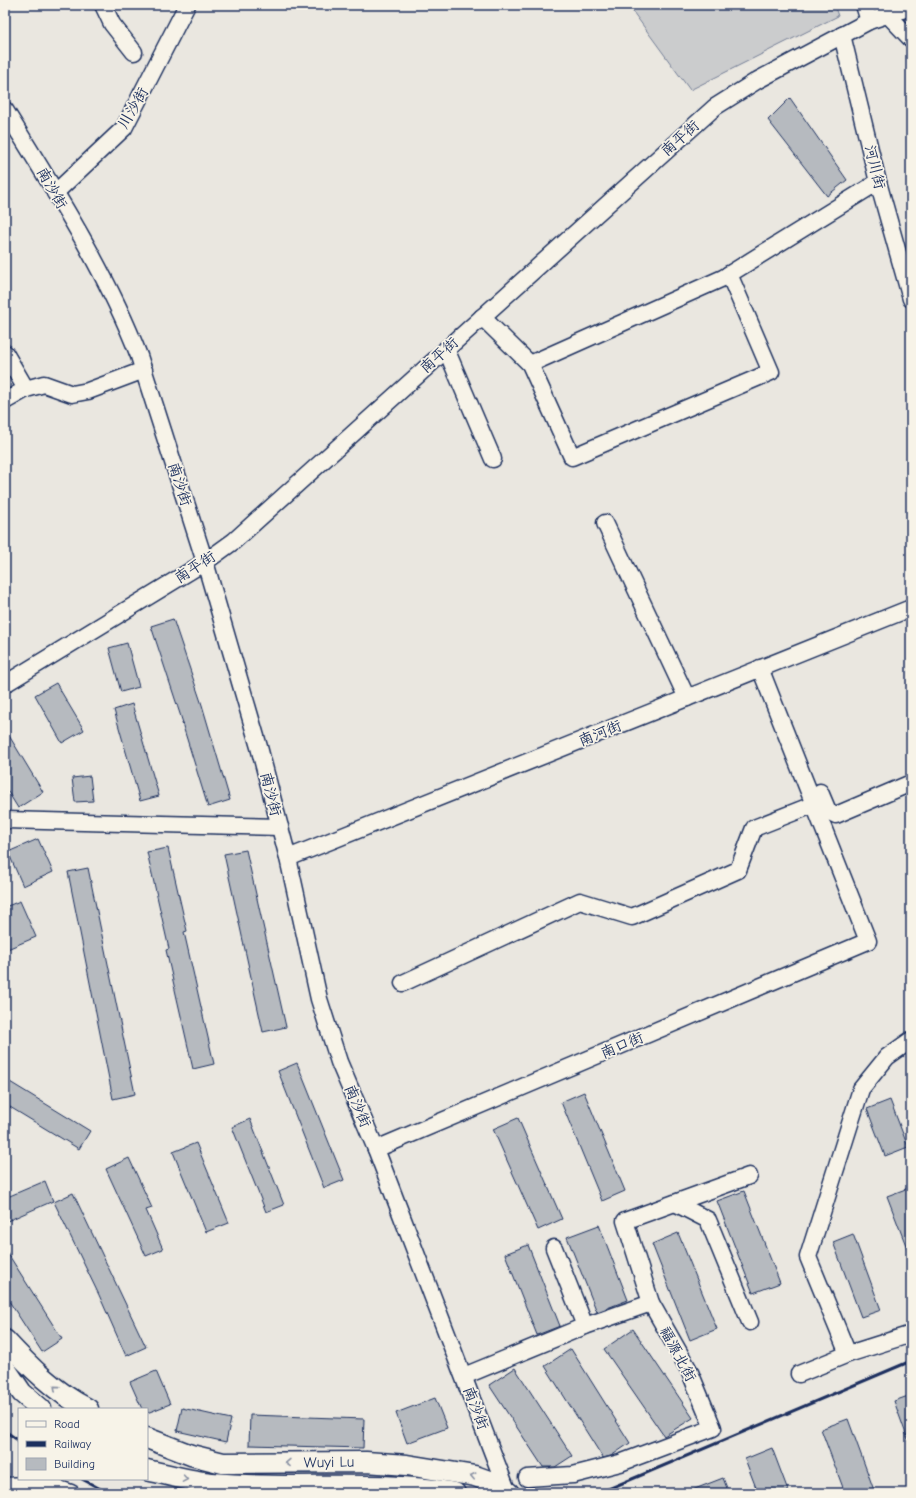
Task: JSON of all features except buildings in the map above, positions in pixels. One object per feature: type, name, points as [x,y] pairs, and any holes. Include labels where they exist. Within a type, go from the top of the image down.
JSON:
[{"type":"main road","points":[[5,1340],[25,1362],[69,1400],[86,1408]]},
{"type":"main road","points":[[5,1368],[22,1393],[40,1408]]},
{"type":"main road","name":"Wuyi Lu","points":[[148,1438],[191,1456],[222,1463],[366,1462],[407,1464],[490,1480],[509,1493]]},
{"type":"main road","name":"Wuyi Lu","points":[[148,1470],[212,1483],[253,1486],[400,1487],[455,1493]]},
{"type":"street","points":[[103,5],[112,24],[134,52]]},
{"type":"street","name":"川沙街","points":[[55,193],[124,128],[187,5]]},
{"type":"street","points":[[864,5],[869,20],[911,8]]},
{"type":"street","points":[[888,15],[911,39]]},
{"type":"street","name":"南平街","points":[[5,684],[205,562],[234,541],[715,107],[758,80],[869,20]]},
{"type":"street","name":"河川街","points":[[842,35],[878,182],[911,299]]},
{"type":"street","name":"南沙街","points":[[5,110],[55,193],[127,324],[144,370],[205,562],[259,747],[288,858],[319,999],[339,1062],[376,1149],[509,1493]]},
{"type":"street","points":[[530,364],[729,274],[878,182]]},
{"type":"street","points":[[482,317],[530,364],[572,457],[771,372],[729,274]]},
{"type":"street","points":[[446,349],[493,458]]},
{"type":"street","points":[[5,353],[26,389]]},
{"type":"street","points":[[5,401],[26,389],[44,384],[72,394],[88,391],[144,370]]},
{"type":"street","points":[[605,523],[687,698]]},
{"type":"street","name":"南河街","points":[[288,858],[911,608]]},
{"type":"street","points":[[403,983],[580,901],[632,918],[738,870],[754,828],[815,804],[760,668]]},
{"type":"street","points":[[788,739],[802,747],[828,811],[836,815],[911,784]]},
{"type":"street","name":"南口街","points":[[376,1149],[868,941],[815,804]]},
{"type":"street","points":[[5,820],[280,827]]},
{"type":"street","points":[[848,1354],[808,1257],[861,1090],[887,1057],[911,1040]]},
{"type":"street","name":"福源北街","points":[[527,1478],[573,1475],[620,1463],[713,1428],[689,1370],[651,1304],[625,1221],[748,1176]]},
{"type":"street","points":[[675,1203],[708,1220],[750,1322]]},
{"type":"street","points":[[554,1248],[585,1326]]},
{"type":"street","points":[[464,1376],[585,1326],[651,1304]]},
{"type":"street","points":[[799,1374],[848,1354],[911,1334]]},
{"type":"street","points":[[5,1486],[41,1485],[71,1493]]},
{"type":"shaded area","points":[[628,5],[834,5],[838,16],[690,90]]},
{"type":"railway","points":[[599,1493],[911,1361]]},
{"type":"railway","points":[[5,1431],[18,1440]]},
{"type":"railway","points":[[84,1480],[108,1493]]}]
